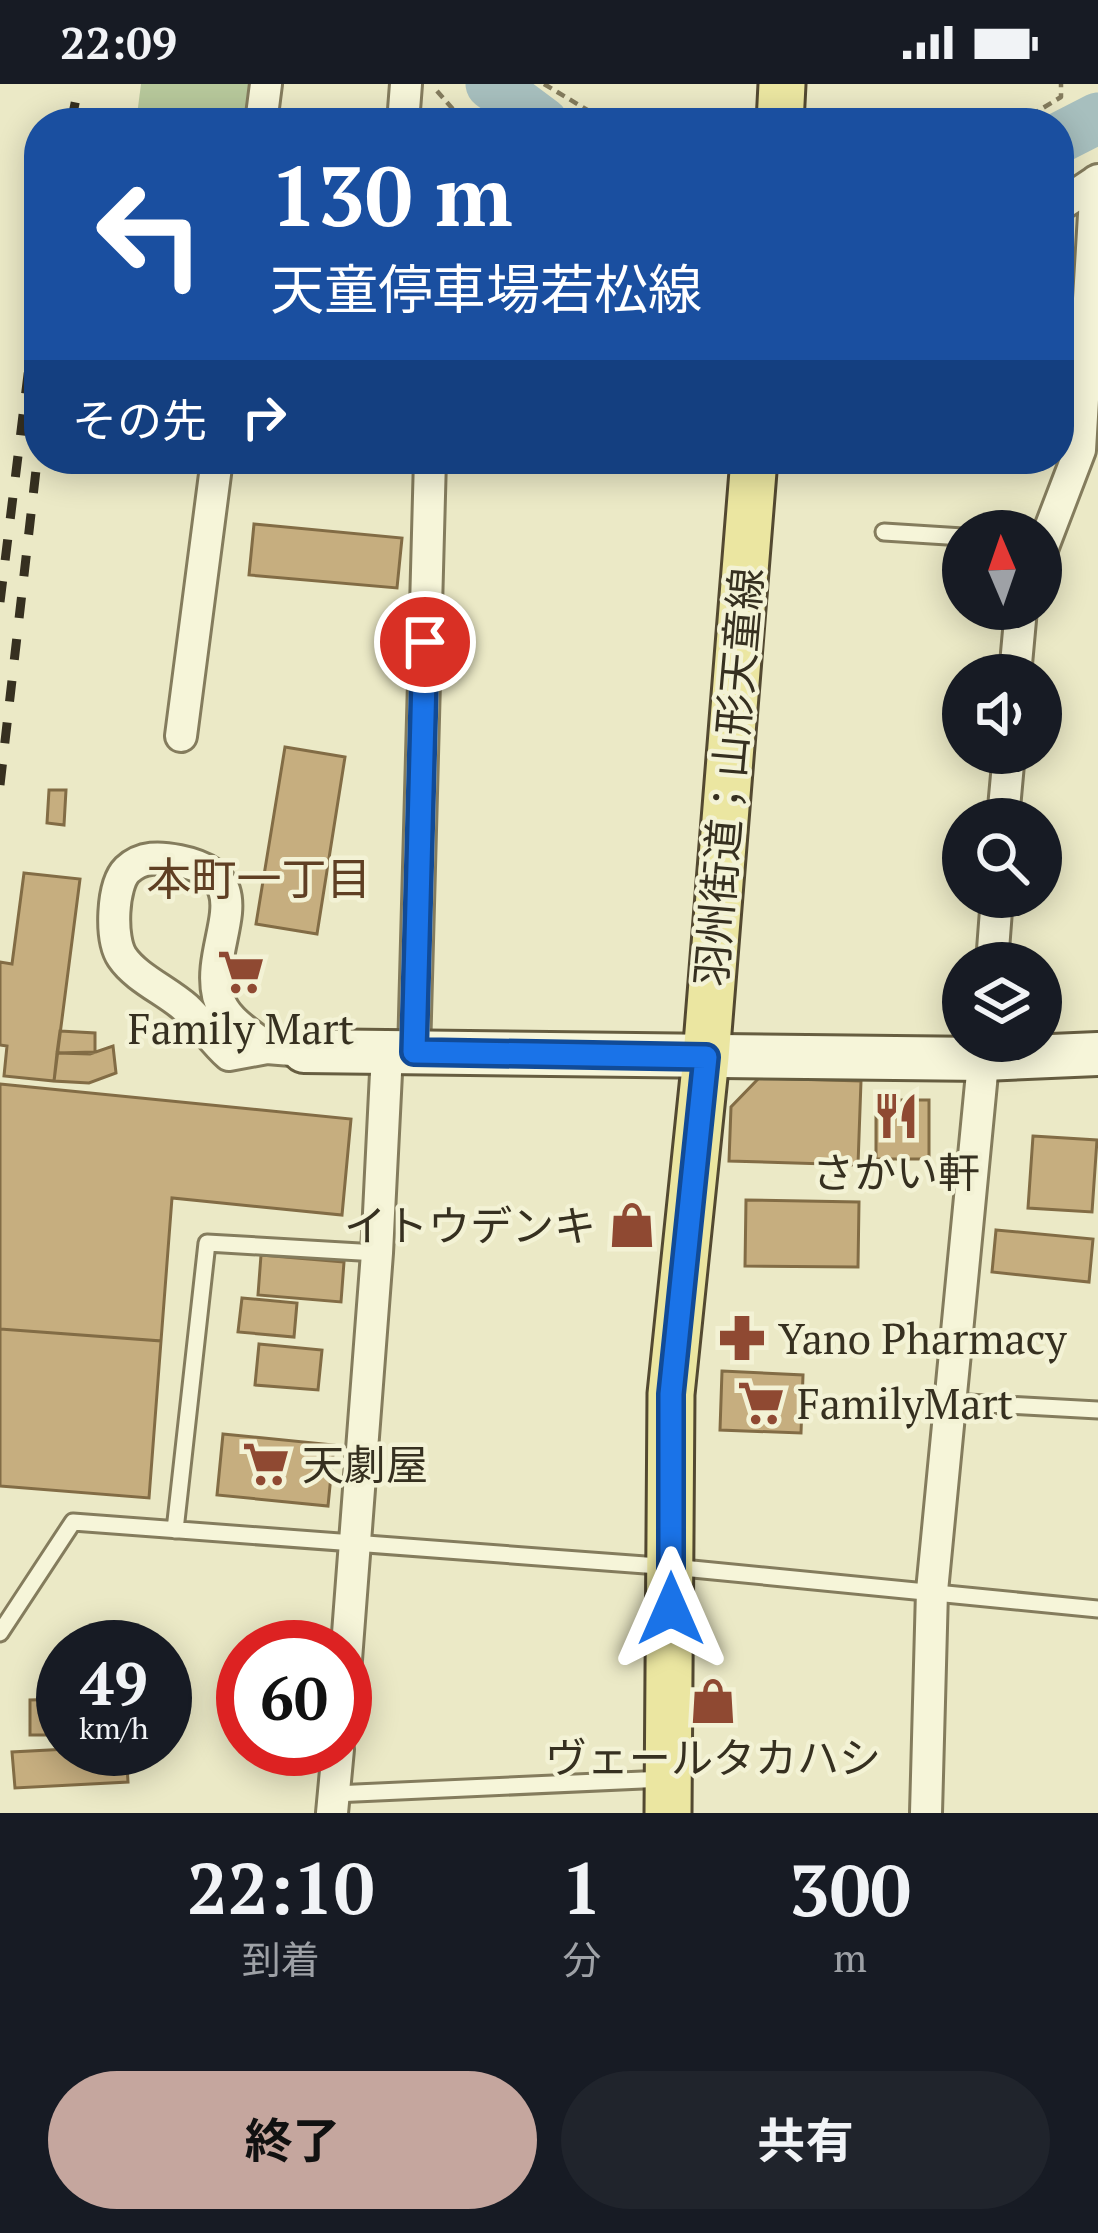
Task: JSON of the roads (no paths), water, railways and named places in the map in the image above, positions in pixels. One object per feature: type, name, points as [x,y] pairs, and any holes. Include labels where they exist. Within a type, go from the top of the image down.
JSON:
[{"type":"main road","name":"羽州街道；山形天童線","points":[[668,1796],[671,1394],[706,1057],[753,474]]},
{"type":"main road","points":[[286,1050],[706,1057],[942,1051]]},
{"type":"main road","points":[[1062,1053],[1098,1054]]},
{"type":"street","points":[[1060,510],[1089,451],[1097,181]]},
{"type":"street","points":[[182,736],[215,474]]},
{"type":"street","points":[[350,1620],[377,1253],[401,1052],[429,474]]},
{"type":"street","points":[[150,858],[175,860],[206,868],[221,880],[226,897],[218,994],[226,1015],[286,1050],[229,1055],[190,1011],[120,955],[114,937],[120,878],[132,865],[150,858]]},
{"type":"street","points":[[926,1813],[932,1591],[983,1062]]},
{"type":"lane","points":[[884,532],[942,536]]},
{"type":"lane","points":[[175,1530],[207,1243],[377,1253]]},
{"type":"lane","points":[[950,1402],[1098,1410]]},
{"type":"lane","points":[[0,1633],[73,1522],[672,1567],[1098,1609]]},
{"type":"lane","points":[[333,1803],[668,1796]]},
{"type":"waterway","points":[[491,84],[523,108]]},
{"type":"waterway","points":[[1074,130],[1098,118]]},
{"type":"railway","points":[[74,108],[79,84]]},
{"type":"railway","points":[[0,602],[24,407]]},
{"type":"railway","points":[[0,785],[36,474]]},
{"type":"place","name":"Family Mart","points":[[241,972]]},
{"type":"place","name":"さかい軒","points":[[896,1116]]},
{"type":"place","name":"イトウデンキ","points":[[632,1225]]},
{"type":"place","name":"Yano Pharmacy","points":[[742,1338]]},
{"type":"place","name":"FamilyMart","points":[[761,1403]]},
{"type":"place","name":"天劇屋","points":[[266,1464]]},
{"type":"place","name":"ヴェールタカハシ","points":[[713,1701]]},
{"type":"district","name":"本町一丁目","points":[[259,878]]}]
